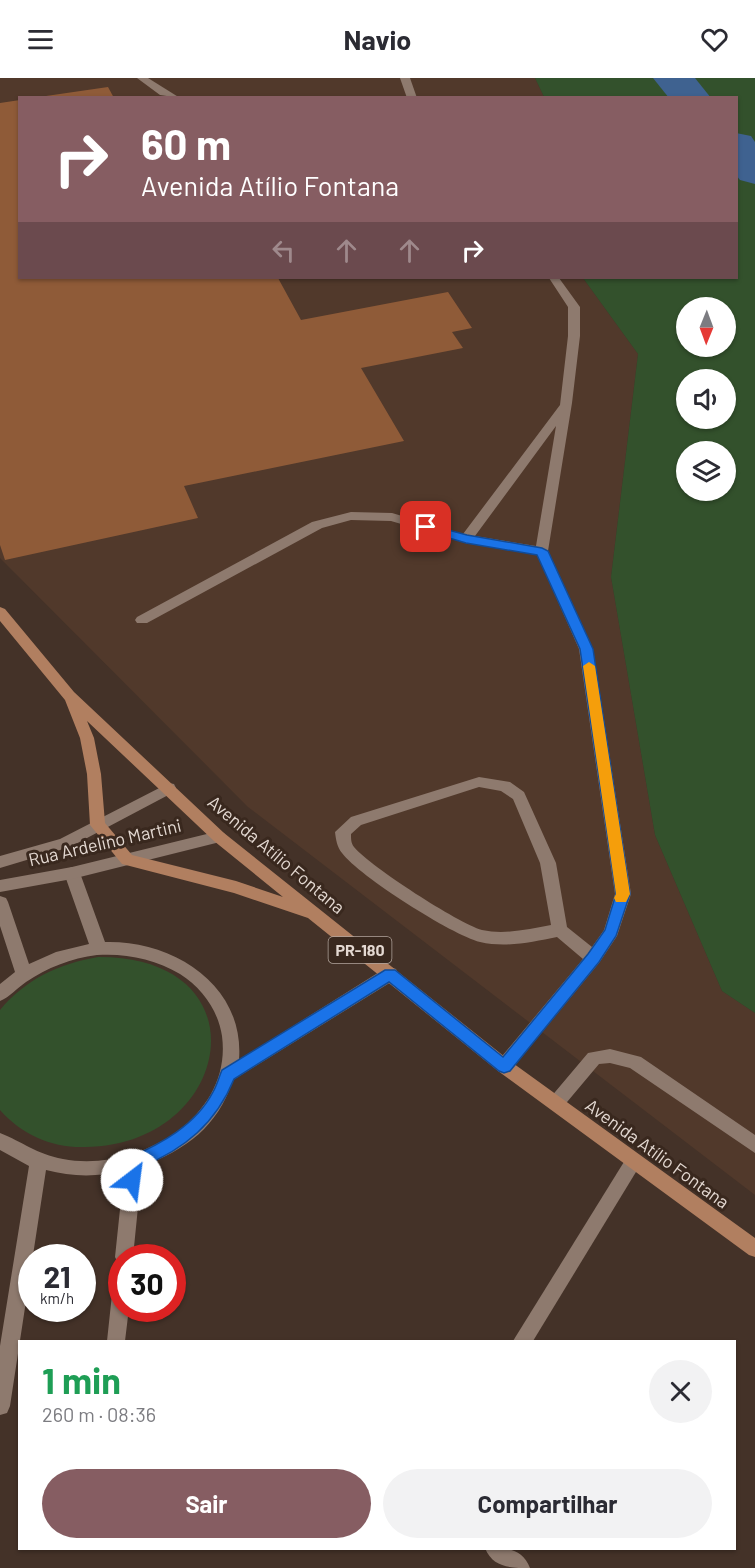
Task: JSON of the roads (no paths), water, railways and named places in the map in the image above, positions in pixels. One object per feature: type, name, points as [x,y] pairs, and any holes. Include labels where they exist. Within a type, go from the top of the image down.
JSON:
[{"type":"main road","name":"Avenida Atílio Fontana","points":[[0,612],[69,696],[219,837],[504,1066],[755,1249]]},
{"type":"main road","points":[[69,696],[87,738],[94,774],[99,825],[127,860],[236,887],[318,916]]},
{"type":"street","points":[[142,78],[171,96]]},
{"type":"street","points":[[405,78],[411,96]]},
{"type":"street","points":[[504,1066],[593,958],[611,932],[623,894],[586,649],[542,551],[566,403],[574,336],[574,307],[555,279]]},
{"type":"street","points":[[466,539],[566,403]]},
{"type":"street","points":[[142,620],[317,525],[351,516],[392,517],[466,539],[542,551]]},
{"type":"street","points":[[560,930],[518,938],[477,935],[428,908],[372,870],[348,850],[342,840],[343,831],[356,821],[479,782],[505,786],[519,796],[548,862],[560,930],[593,958]]},
{"type":"street","name":"Rua Ardelino Martini","points":[[0,862],[65,843],[169,788]]},
{"type":"street","name":"Rua Ardelino Martini","points":[[0,886],[72,873],[219,837]]},
{"type":"street","points":[[72,873],[99,949]]},
{"type":"street","points":[[0,902],[24,974]]},
{"type":"street","points":[[0,994],[24,974],[64,956],[99,949],[133,950],[173,961],[194,974],[210,989],[222,1008],[230,1029],[232,1052],[228,1075],[219,1097],[204,1118],[184,1137],[160,1152],[134,1163],[80,1170],[38,1163],[12,1151],[0,1141]]},
{"type":"street","points":[[228,1075],[390,974]]},
{"type":"street","points":[[556,1103],[594,1058],[610,1056],[634,1062],[755,1145]]},
{"type":"street","points":[[523,1340],[633,1162]]},
{"type":"street","points":[[0,1406],[8,1371],[38,1163]]},
{"type":"street","points":[[125,1244],[134,1163]]},
{"type":"street","points":[[116,1340],[118,1322]]},
{"type":"street","points":[[498,1550],[520,1568]]},
{"type":"waterway","points":[[673,78],[689,96]]},
{"type":"waterway","points":[[738,148],[755,171]]}]
